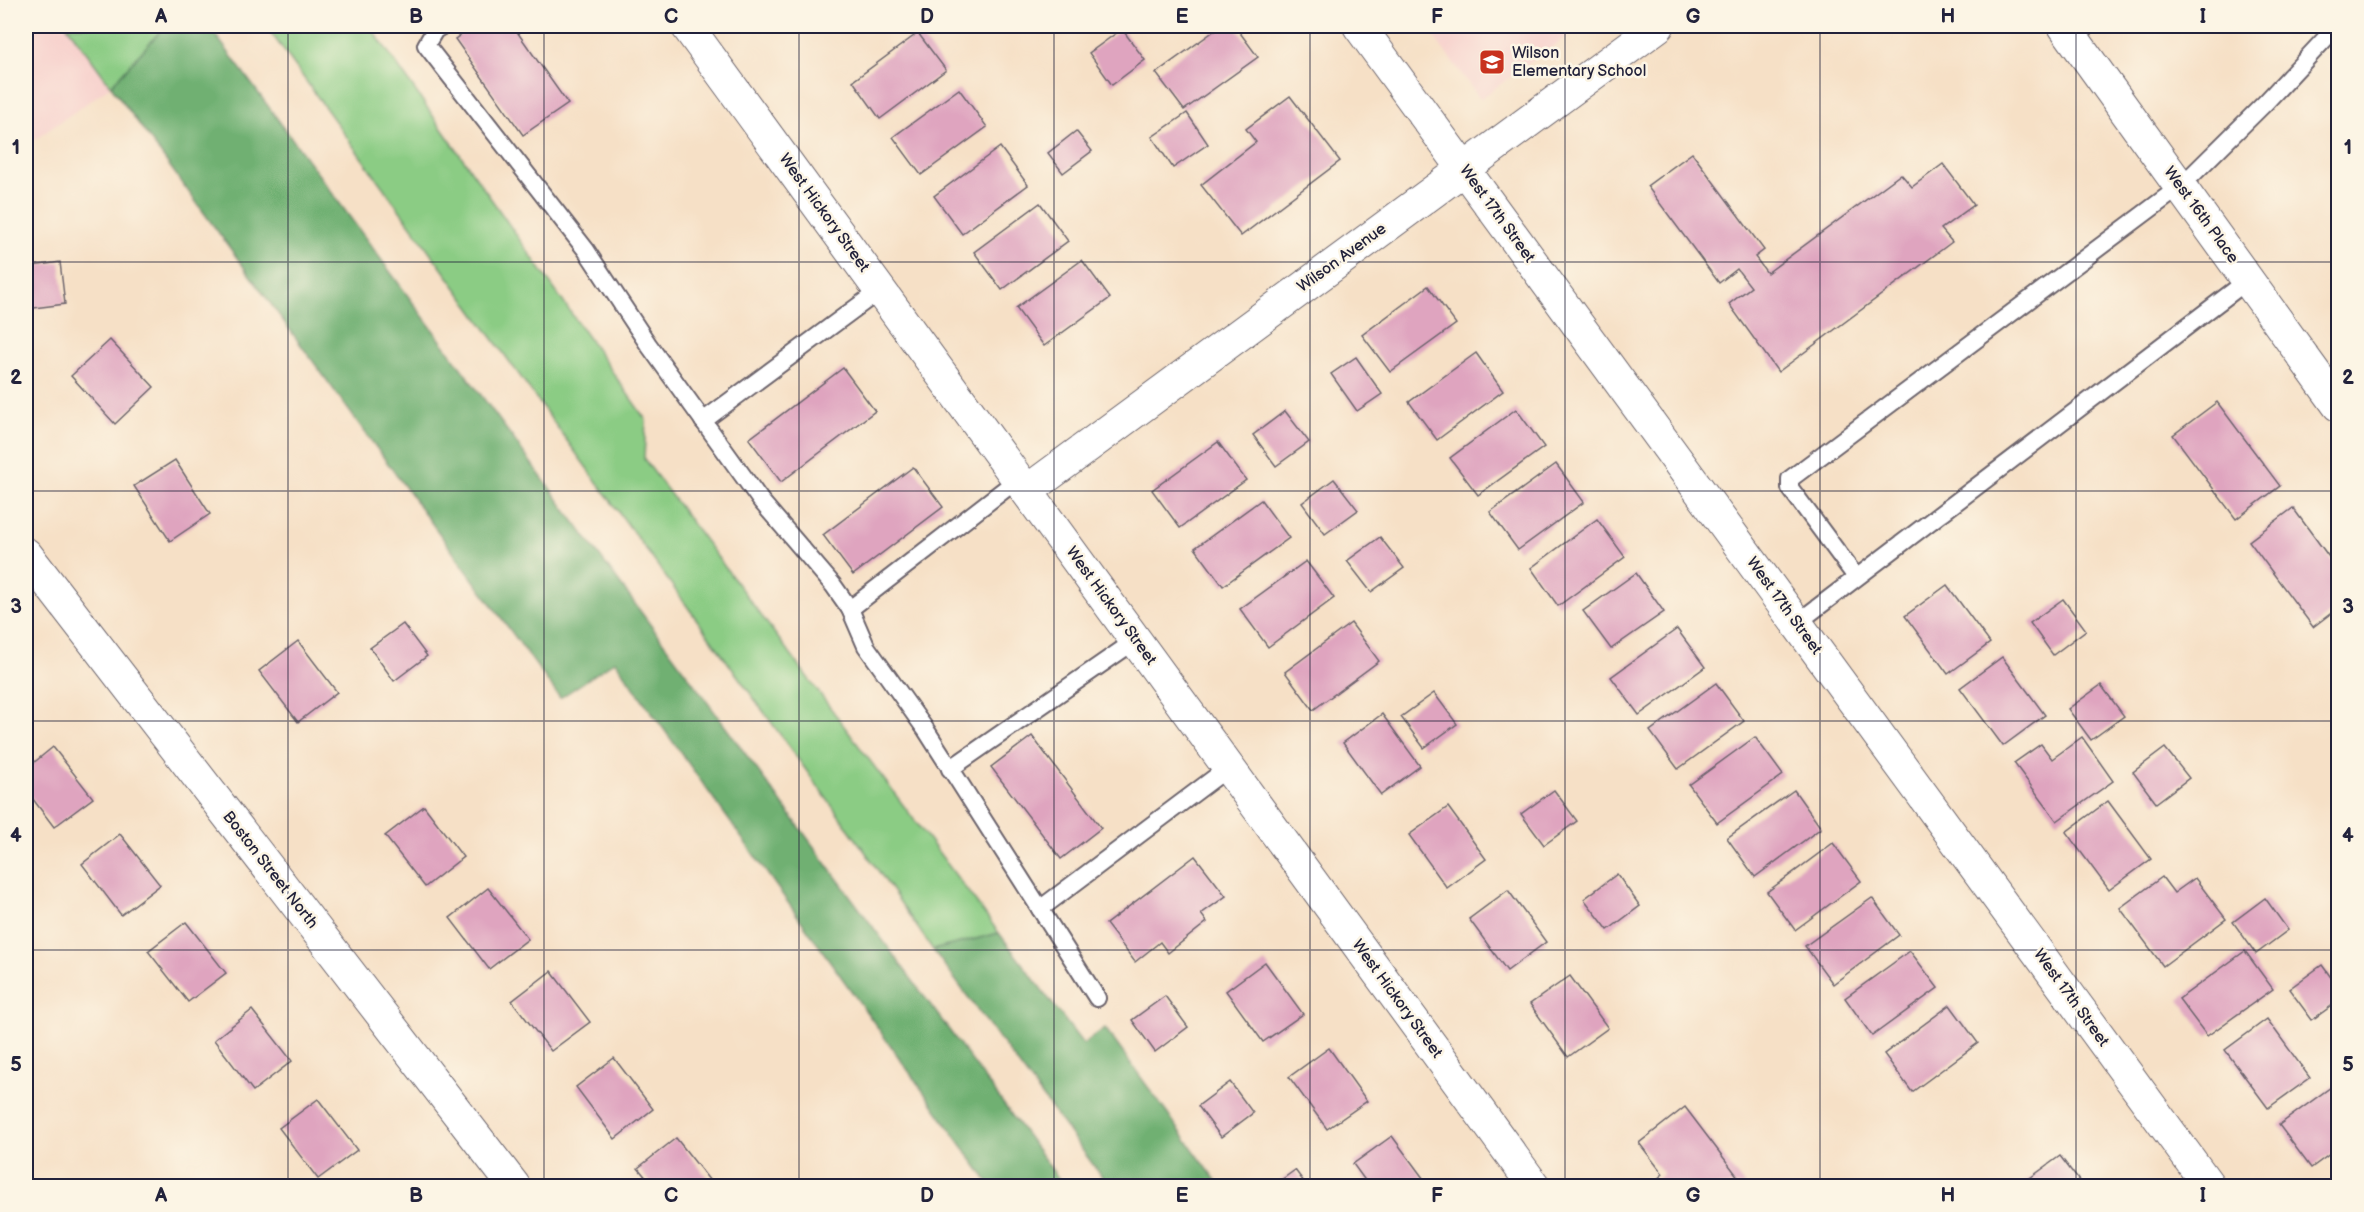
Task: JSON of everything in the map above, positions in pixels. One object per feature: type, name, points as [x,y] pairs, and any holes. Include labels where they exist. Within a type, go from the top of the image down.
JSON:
[{"type":"street","name":"West Hickory Street","points":[[687,26],[1534,1186]]},
{"type":"street","name":"West 17th Street","points":[[1359,26],[2209,1186]]},
{"type":"street","name":"Wilson Avenue","points":[[1023,485],[1658,26]]},
{"type":"street","name":"West 16th Place","points":[[2064,26],[2338,405]]},
{"type":"street","name":"Boston Street North","points":[[26,554],[514,1186]]},
{"type":"lane","points":[[442,26],[435,30],[426,45],[586,250],[760,501],[833,585],[850,609],[866,646],[926,730],[1097,998]]},
{"type":"lane","points":[[1856,577],[1790,488],[1790,479],[2181,186],[2265,103],[2337,26]]},
{"type":"lane","points":[[1797,623],[2248,280]]},
{"type":"lane","points":[[703,421],[880,290]]},
{"type":"lane","points":[[850,609],[1023,485]]},
{"type":"lane","points":[[950,769],[1136,640]]},
{"type":"lane","points":[[1040,909],[1228,767]]},
{"type":"shaded area","points":[[26,26],[67,26],[111,86],[26,146]]},
{"type":"shaded area","name":"Wilson Elementary School","points":[[1426,26],[1581,26],[1480,99]]},
{"type":"green space","points":[[67,26],[165,26],[111,86]]},
{"type":"green space","points":[[165,26],[209,26],[1064,1186],[991,1186],[615,661],[560,698],[111,86]]},
{"type":"green space","points":[[266,26],[370,26],[646,420],[644,459],[999,933],[933,950],[864,850]]},
{"type":"green space","points":[[999,933],[1083,1044],[1105,1028],[1220,1186],[1109,1186],[933,950]]},
{"type":"building","points":[[474,26],[513,26],[568,104],[523,135],[455,39]]},
{"type":"building","points":[[1221,26],[1235,26],[1258,57],[1184,110],[1156,73]]},
{"type":"building","points":[[1122,29],[1145,60],[1112,85],[1089,53]]},
{"type":"building","points":[[918,33],[946,70],[880,119],[853,81]]},
{"type":"building","points":[[959,89],[987,127],[921,175],[893,137]]},
{"type":"building","points":[[1290,96],[1340,161],[1241,236],[1201,185],[1256,142],[1246,129]]},
{"type":"building","points":[[1187,113],[1208,144],[1173,168],[1152,137]]},
{"type":"building","points":[[1076,131],[1092,151],[1063,173],[1048,153]]},
{"type":"building","points":[[1000,147],[1028,185],[962,234],[934,196]]},
{"type":"building","points":[[1692,153],[1764,250],[1755,257],[1767,273],[1901,174],[1912,187],[1943,164],[1974,205],[1941,229],[1952,242],[1778,372],[1729,304],[1751,287],[1737,269],[1719,283],[1647,186]]},
{"type":"building","points":[[1040,203],[1068,241],[1002,290],[974,252]]},
{"type":"building","points":[[1082,260],[1110,298],[1044,346],[1016,308]]},
{"type":"building","points":[[60,262],[65,304],[26,309],[26,267]]},
{"type":"building","points":[[1428,286],[1456,324],[1390,372],[1362,335]]},
{"type":"building","points":[[110,340],[154,387],[115,424],[71,376]]},
{"type":"building","points":[[1476,353],[1503,391],[1437,440],[1409,402]]},
{"type":"building","points":[[1356,357],[1382,394],[1357,411],[1331,374]]},
{"type":"building","points":[[843,368],[875,411],[781,482],[749,439]]},
{"type":"building","points":[[2217,402],[2280,486],[2236,519],[2173,435]]},
{"type":"building","points":[[1516,409],[1544,447],[1478,495],[1450,458]]},
{"type":"building","points":[[1285,411],[1309,442],[1276,466],[1253,435]]},
{"type":"building","points":[[1218,442],[1246,480],[1180,528],[1152,490]]},
{"type":"building","points":[[175,460],[210,514],[170,541],[134,486]]},
{"type":"building","points":[[1556,464],[1584,502],[1518,550],[1490,512]]},
{"type":"building","points":[[913,467],[943,507],[853,575],[823,535]]},
{"type":"building","points":[[1334,479],[1358,510],[1325,534],[1302,503]]},
{"type":"building","points":[[1261,500],[1289,538],[1223,586],[1195,548]]},
{"type":"building","points":[[2293,508],[2332,561],[2338,555],[2338,608],[2313,627],[2249,541]]},
{"type":"building","points":[[1597,519],[1625,557],[1558,606],[1531,568]]},
{"type":"building","points":[[1380,537],[1404,568],[1371,592],[1347,561]]},
{"type":"building","points":[[1306,561],[1334,598],[1268,647],[1240,609]]},
{"type":"building","points":[[1636,573],[1664,612],[1611,649],[1583,611]]},
{"type":"building","points":[[1947,585],[1990,643],[1948,674],[1905,616]]},
{"type":"building","points":[[2063,599],[2086,630],[2053,655],[2030,623]]},
{"type":"building","points":[[1351,623],[1379,661],[1313,710],[1285,672]]},
{"type":"building","points":[[403,624],[427,656],[394,681],[370,648]]},
{"type":"building","points":[[1677,629],[1705,667],[1639,715],[1611,677]]},
{"type":"building","points":[[298,641],[337,692],[298,722],[259,671]]},
{"type":"building","points":[[2002,657],[2045,715],[2003,746],[1960,688]]},
{"type":"building","points":[[1716,683],[1744,721],[1678,769],[1650,731]]},
{"type":"building","points":[[2101,685],[2124,716],[2091,740],[2068,709]]},
{"type":"building","points":[[1434,693],[1457,724],[1424,748],[1401,717]]},
{"type":"building","points":[[1382,714],[1420,766],[1381,795],[1343,743]]},
{"type":"building","points":[[1032,736],[1101,828],[1061,859],[991,767]]},
{"type":"building","points":[[1755,737],[1783,775],[1717,823],[1689,785]]},
{"type":"building","points":[[2082,737],[2113,781],[2057,821],[2014,763],[2041,744],[2052,759]]},
{"type":"building","points":[[53,747],[93,798],[54,827],[26,790],[26,769]]},
{"type":"building","points":[[2165,748],[2189,778],[2156,803],[2133,772]]},
{"type":"building","points":[[1554,790],[1577,821],[1544,845],[1521,814]]},
{"type":"building","points":[[1794,790],[1821,828],[1755,877],[1727,838]]},
{"type":"building","points":[[2108,801],[2151,859],[2109,890],[2066,832]]},
{"type":"building","points":[[424,806],[463,857],[425,887],[385,836]]},
{"type":"building","points":[[1448,807],[1486,859],[1447,888],[1409,835]]},
{"type":"building","points":[[120,834],[160,885],[121,915],[82,864]]},
{"type":"building","points":[[1833,843],[1861,881],[1795,930],[1767,892]]},
{"type":"building","points":[[1195,856],[1226,896],[1201,914],[1207,922],[1168,953],[1160,942],[1135,962],[1106,924]]},
{"type":"building","points":[[1617,874],[1640,906],[1608,930],[1584,899]]},
{"type":"building","points":[[2162,877],[2174,893],[2195,878],[2226,919],[2163,966],[2120,908]]},
{"type":"building","points":[[488,888],[528,939],[489,969],[450,918]]},
{"type":"building","points":[[1508,890],[1546,942],[1507,971],[1469,919]]},
{"type":"building","points":[[1872,898],[1899,935],[1833,984],[1805,946]]},
{"type":"building","points":[[2265,898],[2288,930],[2256,954],[2233,922]]},
{"type":"building","points":[[186,922],[226,973],[188,1002],[148,951]]},
{"type":"building","points":[[1910,951],[1938,988],[1872,1036],[1845,998]]},
{"type":"building","points":[[2245,951],[2273,989],[2207,1036],[2179,999]]},
{"type":"building","points":[[1265,962],[1303,1014],[1263,1042],[1226,991]]},
{"type":"building","points":[[2322,965],[2338,987],[2338,1001],[2312,1020],[2289,989]]},
{"type":"building","points":[[551,971],[590,1022],[551,1051],[512,1001]]},
{"type":"building","points":[[1570,976],[1608,1028],[1568,1057],[1530,1004]]},
{"type":"building","points":[[1165,996],[1188,1027],[1155,1052],[1132,1020]]},
{"type":"building","points":[[1950,1005],[1978,1043],[1912,1092],[1884,1054]]},
{"type":"building","points":[[252,1010],[292,1061],[253,1091],[214,1040]]},
{"type":"building","points":[[2267,1019],[2310,1078],[2268,1108],[2225,1050]]},
{"type":"building","points":[[1329,1048],[1367,1101],[1327,1129],[1289,1077]]},
{"type":"building","points":[[614,1058],[653,1109],[615,1139],[576,1087]]},
{"type":"building","points":[[1230,1082],[1253,1113],[1221,1137],[1198,1106]]},
{"type":"building","points":[[2338,1082],[2338,1148],[2311,1168],[2279,1125]]},
{"type":"building","points":[[318,1099],[357,1150],[318,1179],[279,1128]]},
{"type":"building","points":[[1685,1107],[1745,1186],[1661,1186],[1656,1180],[1663,1174],[1639,1143]]},
{"type":"building","points":[[1392,1136],[1429,1186],[1369,1186],[1353,1164]]},
{"type":"building","points":[[676,1138],[714,1186],[653,1186],[638,1168]]},
{"type":"building","points":[[2060,1156],[2083,1186],[2019,1186]]},
{"type":"building","points":[[1295,1170],[1307,1186],[1273,1186]]},
{"type":"place","name":"Wilson Elementary School","points":[[1492,62]]}]
